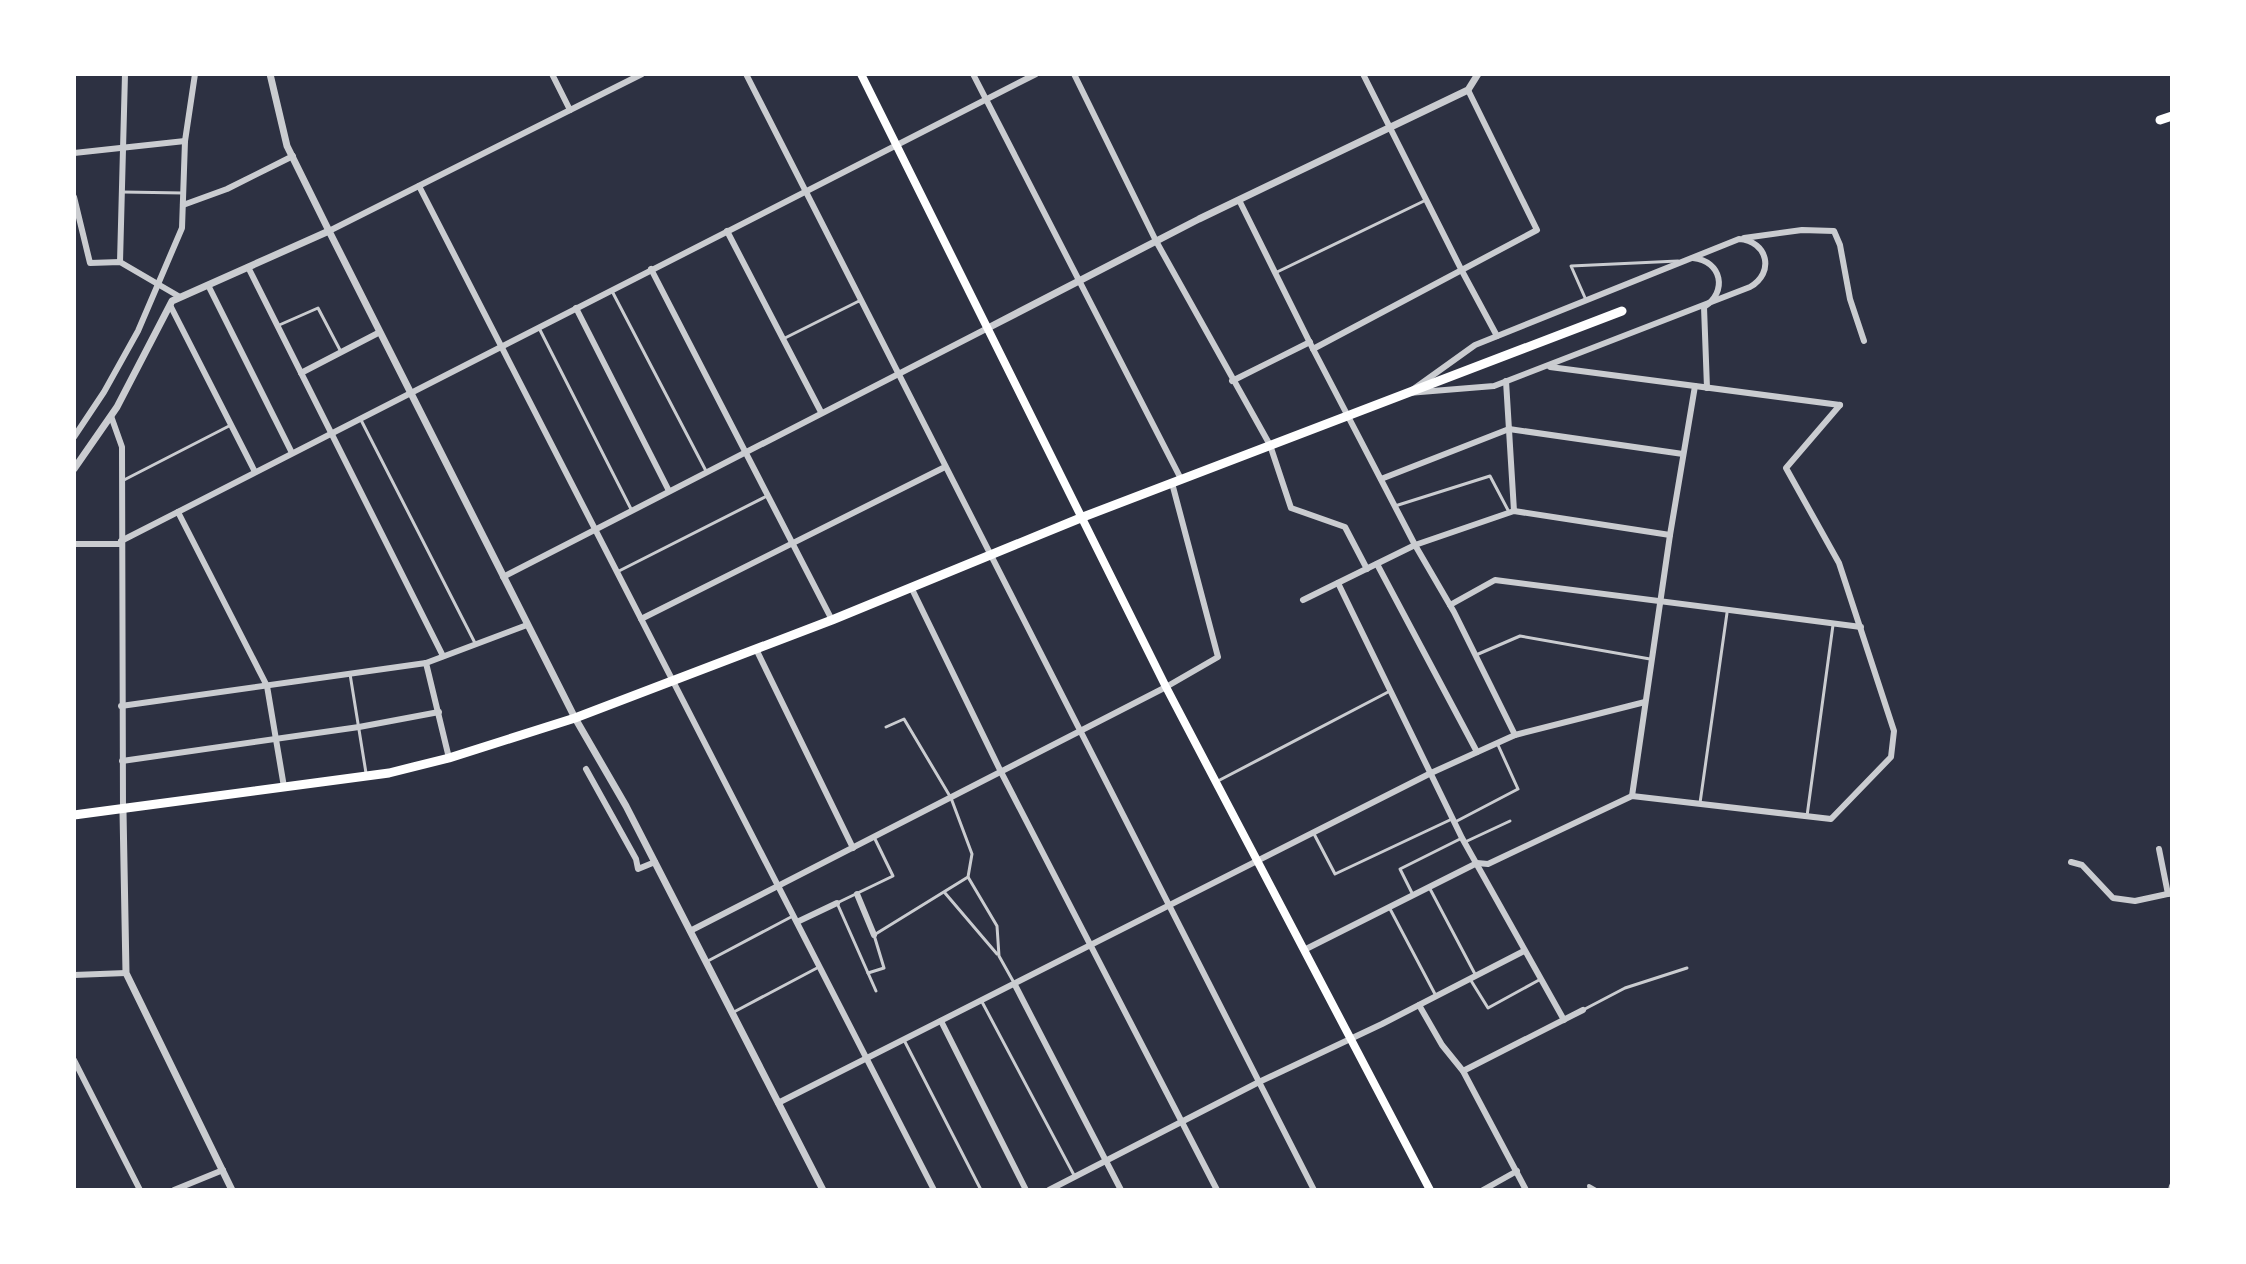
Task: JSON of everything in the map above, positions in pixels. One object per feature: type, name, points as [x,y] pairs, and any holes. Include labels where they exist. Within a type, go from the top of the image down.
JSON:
[{"type":"main road","points":[[861,74],[1166,687],[1430,1190]]},
{"type":"main road","points":[[2160,120],[2172,116]]},
{"type":"main road","points":[[74,815],[367,777],[449,758],[575,718],[832,620],[1083,517],[1622,311]]},
{"type":"street","points":[[120,262],[125,74]]},
{"type":"street","points":[[74,437],[104,392],[138,331],[182,228],[185,141],[195,74]]},
{"type":"street","points":[[270,74],[287,146],[329,231],[527,625],[575,718],[626,806],[823,1190]]},
{"type":"street","points":[[552,74],[570,110]]},
{"type":"street","points":[[74,469],[111,416],[172,301],[329,231],[642,74]]},
{"type":"street","points":[[746,74],[1314,1190]]},
{"type":"street","points":[[690,931],[1166,687],[1218,657],[1176,481],[1079,281],[973,74]]},
{"type":"street","points":[[1074,74],[1156,241],[1270,445],[1291,508],[1345,527],[1367,569]]},
{"type":"street","points":[[1363,74],[1497,336]]},
{"type":"street","points":[[1232,381],[1311,346],[1537,230],[1470,87],[1467,74]]},
{"type":"street","points":[[503,577],[1156,241],[1470,87],[1478,74]]},
{"type":"street","points":[[74,544],[121,542],[1033,75]]},
{"type":"street","points":[[74,153],[185,141]]},
{"type":"street","points":[[183,205],[227,189],[293,156]]},
{"type":"street","points":[[419,186],[934,1190]]},
{"type":"street","points":[[74,197],[90,263],[120,262],[180,297]]},
{"type":"street","points":[[1239,200],[1311,346],[1415,545],[1450,605],[1515,735]]},
{"type":"street","points":[[1408,393],[1475,345],[1739,239],[1802,230],[1834,231],[1840,245],[1850,299],[1864,341]]},
{"type":"street","points":[[727,231],[821,412]]},
{"type":"street","points":[[1408,393],[1494,386],[1750,287],[1763,278],[1767,262],[1761,248],[1747,239],[1739,239]]},
{"type":"street","points":[[1685,260],[1692,258],[1708,262],[1718,274],[1719,290],[1704,307]]},
{"type":"street","points":[[248,267],[443,656]]},
{"type":"street","points":[[651,269],[832,620]]},
{"type":"street","points":[[208,285],[292,453]]},
{"type":"street","points":[[170,305],[255,472]]},
{"type":"street","points":[[1704,307],[1707,388]]},
{"type":"street","points":[[576,308],[669,491]]},
{"type":"street","points":[[301,373],[380,332]]},
{"type":"street","points":[[1304,950],[1477,863],[1488,864],[1632,796],[1831,819],[1891,757],[1894,731],[1839,563],[1786,468],[1840,405],[1547,367]]},
{"type":"street","points":[[1506,381],[1512,512]]},
{"type":"street","points":[[1632,796],[1695,386]]},
{"type":"street","points":[[111,416],[122,447],[121,706],[126,973],[232,1190]]},
{"type":"street","points":[[1381,479],[1509,429],[1683,454]]},
{"type":"street","points":[[641,619],[945,467]]},
{"type":"street","points":[[178,512],[267,686],[284,787]]},
{"type":"street","points":[[1303,600],[1415,545],[1512,512],[1670,535]]},
{"type":"street","points":[[1377,564],[1477,752]]},
{"type":"street","points":[[1450,605],[1495,580],[1861,627]]},
{"type":"street","points":[[1338,583],[1464,840],[1564,1020]]},
{"type":"street","points":[[911,587],[1001,772],[1217,1190]]},
{"type":"street","points":[[121,706],[426,663],[527,625]]},
{"type":"street","points":[[756,649],[853,848]]},
{"type":"street","points":[[426,663],[449,758]]},
{"type":"street","points":[[778,1103],[1431,773],[1515,735],[1645,702]]},
{"type":"street","points":[[122,761],[359,727],[439,712]]},
{"type":"street","points":[[586,769],[636,859],[638,869],[655,862]]},
{"type":"street","points":[[2071,862],[2082,865],[2113,898],[2135,901],[2170,893],[2159,849]]},
{"type":"street","points":[[857,894],[874,935]]},
{"type":"street","points":[[795,919],[837,903]]},
{"type":"street","points":[[1049,1190],[1524,951]]},
{"type":"street","points":[[74,975],[126,973]]},
{"type":"street","points":[[1015,985],[1121,1190]]},
{"type":"street","points":[[1419,1005],[1442,1045],[1463,1071],[1526,1190]]},
{"type":"street","points":[[1463,1071],[1583,1010]]},
{"type":"street","points":[[941,1021],[1026,1190]]},
{"type":"street","points":[[74,1060],[140,1190]]},
{"type":"street","points":[[174,1190],[223,1170]]},
{"type":"street","points":[[1483,1190],[1517,1171]]},
{"type":"street","points":[[1590,1190],[1589,1186],[1596,1190]]},
{"type":"lane","points":[[123,192],[183,193]]},
{"type":"lane","points":[[1275,273],[1426,200]]},
{"type":"lane","points":[[1586,300],[1571,266],[1685,260]]},
{"type":"lane","points":[[612,289],[706,472]]},
{"type":"lane","points":[[783,339],[860,301]]},
{"type":"lane","points":[[277,326],[318,308],[341,352]]},
{"type":"lane","points":[[538,327],[632,511]]},
{"type":"lane","points":[[360,418],[476,645]]},
{"type":"lane","points":[[122,481],[231,425]]},
{"type":"lane","points":[[1395,506],[1490,476],[1512,512]]},
{"type":"lane","points":[[617,572],[768,496]]},
{"type":"lane","points":[[1700,805],[1727,609]]},
{"type":"lane","points":[[1807,816],[1833,623]]},
{"type":"lane","points":[[1476,655],[1520,636],[1651,659]]},
{"type":"lane","points":[[350,674],[367,777]]},
{"type":"lane","points":[[1216,782],[1391,691]]},
{"type":"lane","points":[[886,727],[904,719],[951,798],[972,854],[968,877],[997,926],[999,956]]},
{"type":"lane","points":[[1313,832],[1335,874],[1454,820],[1518,789],[1498,743]]},
{"type":"lane","points":[[1413,895],[1400,869],[1510,821]]},
{"type":"lane","points":[[874,837],[893,876],[837,903],[876,991]]},
{"type":"lane","points":[[868,973],[884,968],[874,935],[968,877]]},
{"type":"lane","points":[[1429,887],[1488,1008],[1541,979]]},
{"type":"lane","points":[[945,893],[999,956],[1015,985]]},
{"type":"lane","points":[[1389,907],[1436,997]]},
{"type":"lane","points":[[706,962],[795,919]]},
{"type":"lane","points":[[732,1013],[819,966]]},
{"type":"lane","points":[[1583,1010],[1625,988],[1687,968]]},
{"type":"lane","points":[[981,1000],[1075,1177]]},
{"type":"lane","points":[[904,1040],[981,1190]]}]
